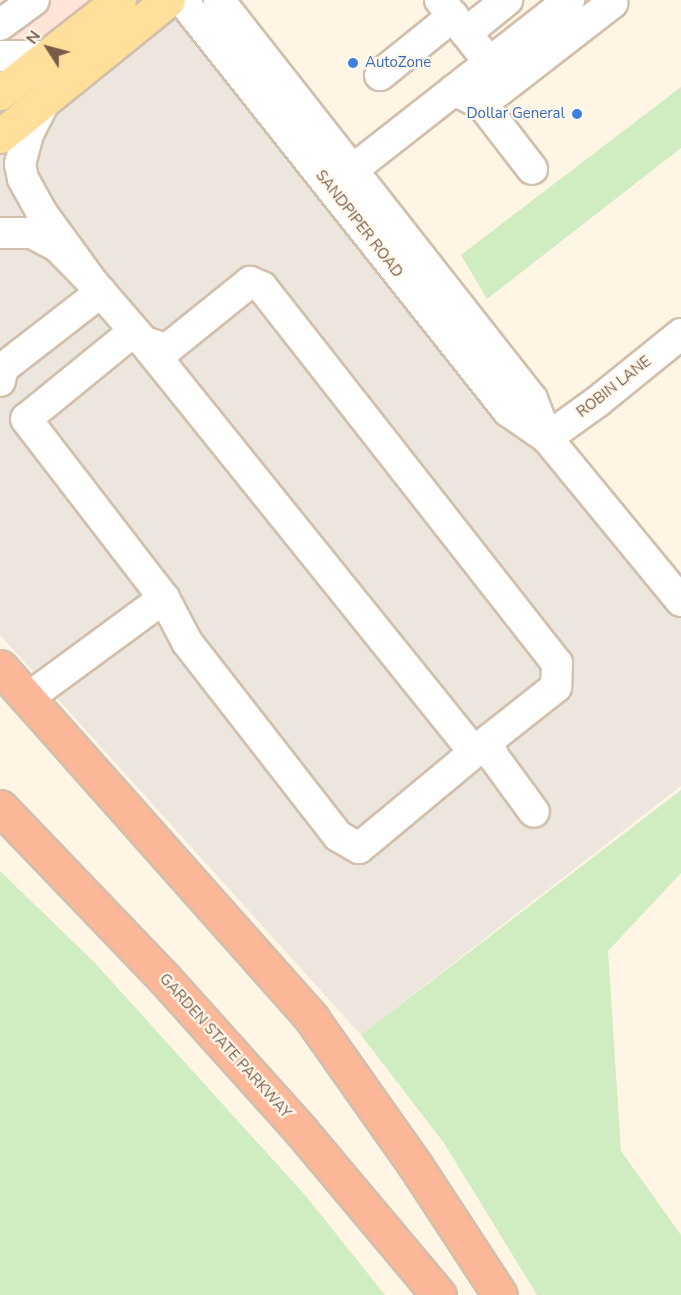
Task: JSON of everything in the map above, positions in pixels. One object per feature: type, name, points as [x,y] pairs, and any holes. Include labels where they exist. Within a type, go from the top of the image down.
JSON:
[{"type":"highway","points":[[0,667],[312,1019],[416,1165],[500,1295]]},
{"type":"highway","name":"GARDEN STATE PARKWAY","points":[[0,807],[164,978],[302,1132],[439,1295]]},
{"type":"main road","points":[[0,93],[119,0]]},
{"type":"main road","points":[[0,136],[168,0]]},
{"type":"street","points":[[0,25],[34,0]]},
{"type":"street","name":"SANDPIPER ROAD","points":[[182,0],[532,399],[547,438],[681,601]]},
{"type":"street","name":"SANDPIPER ROAD","points":[[219,0],[341,179]]},
{"type":"street","points":[[380,75],[453,16],[507,0]]},
{"type":"street","points":[[341,179],[568,0]]},
{"type":"street","points":[[482,104],[612,3],[609,0]]},
{"type":"street","points":[[453,16],[489,62]]},
{"type":"street","points":[[0,56],[48,56]]},
{"type":"street","points":[[453,90],[482,104],[532,169]]},
{"type":"street","points":[[46,97],[28,134],[20,164],[23,179],[42,213],[97,288]]},
{"type":"street","points":[[0,233],[32,233],[58,247],[97,288],[481,746],[493,756],[534,812]]},
{"type":"street","points":[[0,385],[164,598],[187,642],[338,836],[359,848],[556,687],[557,663],[262,288],[250,282],[167,349],[139,337]]},
{"type":"street","points":[[0,381],[3,368],[97,288]]},
{"type":"street","name":"ROBIN LANE","points":[[547,438],[597,402],[681,334]]},
{"type":"street","points":[[26,419],[139,337]]},
{"type":"street","points":[[28,698],[164,598]]},
{"type":"shaded area","points":[[0,0],[94,0],[41,41],[0,42]]},
{"type":"shaded area","points":[[168,0],[681,602],[681,786],[361,1035],[0,635],[0,135]]},
{"type":"green space","points":[[681,87],[681,148],[487,299],[461,255]]},
{"type":"green space","points":[[681,790],[681,873],[608,951],[621,1151],[681,1235],[681,1295],[537,1295],[444,1143],[361,1035]]},
{"type":"green space","points":[[0,871],[94,962],[305,1195],[385,1295],[0,1295]]},
{"type":"place","name":"AutoZone","points":[[353,63]]},
{"type":"place","name":"Dollar General","points":[[577,114]]}]
